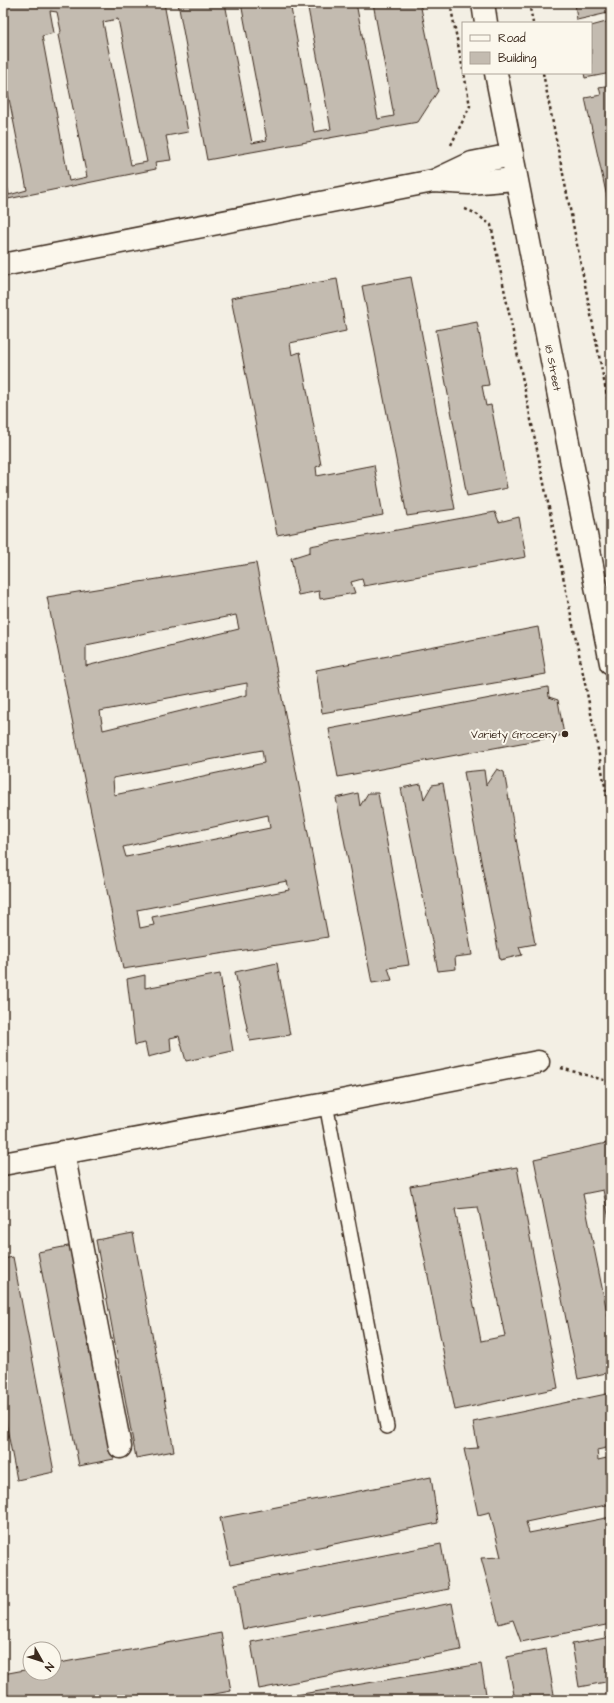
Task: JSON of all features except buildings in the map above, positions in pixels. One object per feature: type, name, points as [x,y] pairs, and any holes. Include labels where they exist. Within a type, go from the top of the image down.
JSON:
[{"type":"street","points":[[482,3],[486,22]]},
{"type":"street","name":"18 Street","points":[[496,74],[611,663]]},
{"type":"street","points":[[3,265],[433,181],[472,163],[512,155]]},
{"type":"street","points":[[433,181],[469,183],[516,179]]},
{"type":"street","points":[[3,1164],[326,1104],[538,1062]]},
{"type":"street","points":[[64,1152],[120,1446]]},
{"type":"lane","points":[[326,1104],[387,1427]]},
{"type":"path","points":[[450,3],[462,65]]},
{"type":"path","points":[[529,3],[533,22]]},
{"type":"path","points":[[450,147],[470,106],[464,74]]},
{"type":"path","points":[[543,74],[611,416]]},
{"type":"path","points":[[462,208],[475,212],[491,225],[588,692],[611,817]]},
{"type":"path","points":[[538,1062],[611,1082]]},
{"type":"place","name":"Variety Grocery","points":[[565,734]]}]
